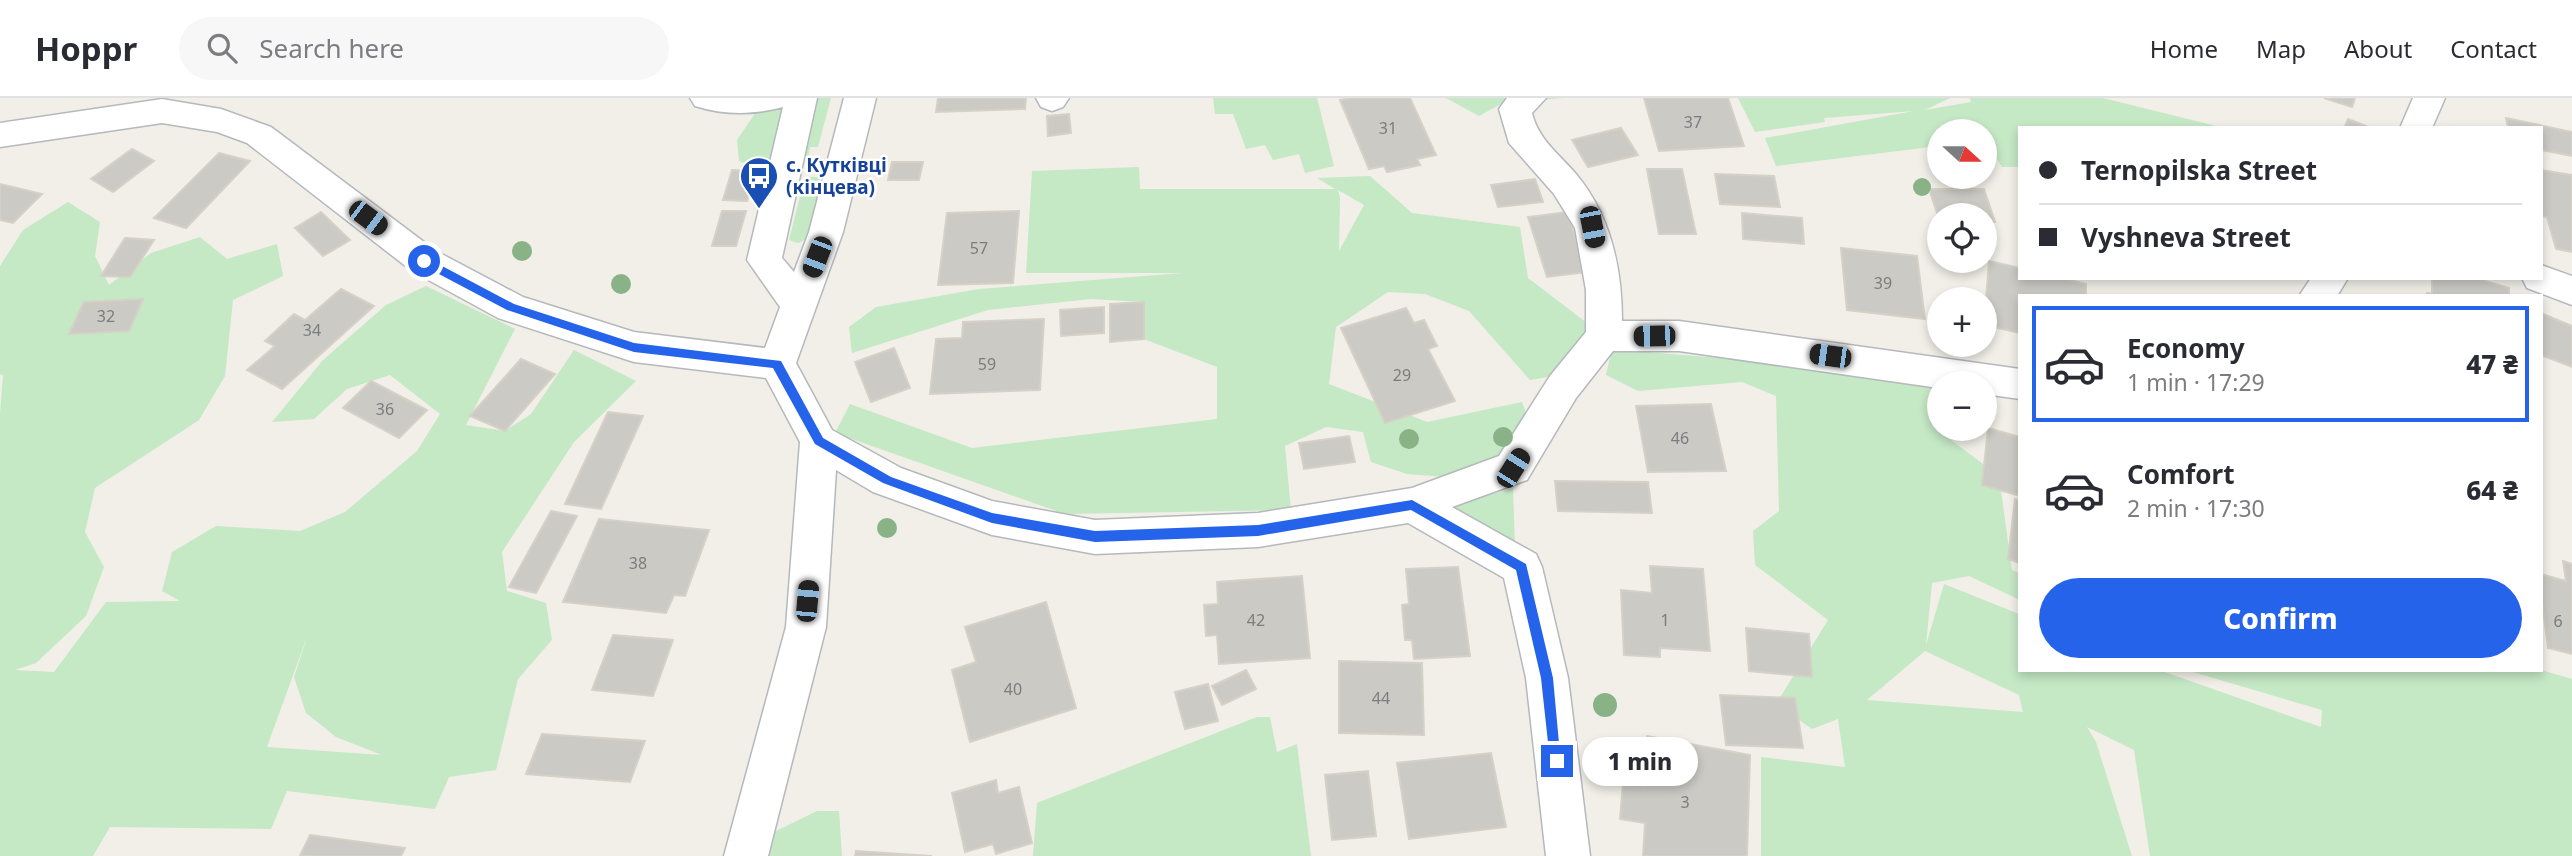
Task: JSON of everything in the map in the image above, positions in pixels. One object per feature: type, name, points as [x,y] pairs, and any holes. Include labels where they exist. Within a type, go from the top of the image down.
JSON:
[{"type":"street","points":[[706,98],[752,102],[774,98]]},
{"type":"street","points":[[799,305],[764,260],[801,98]]},
{"type":"street","points":[[860,98],[826,232],[777,364],[819,441],[887,480],[992,518],[1095,537],[1258,530],[1412,505],[1513,468],[1563,387],[1604,336],[1604,290],[1592,227],[1566,186],[1521,135],[1515,109],[1530,98]]},
{"type":"street","points":[[2417,126],[2428,98]]},
{"type":"street","points":[[0,135],[162,111],[221,121],[259,135],[424,261],[511,307],[634,347],[777,364]]},
{"type":"street","points":[[781,183],[803,164],[847,150]]},
{"type":"street","points":[[2319,294],[2329,280]]},
{"type":"street","points":[[2543,280],[2572,291]]},
{"type":"street","points":[[1604,336],[1679,336],[2018,384]]},
{"type":"street","points":[[746,856],[806,627],[819,441]]},
{"type":"street","points":[[1412,505],[1521,567],[1547,678],[1568,856]]},
{"type":"green space","points":[[831,98],[818,147],[810,147],[808,160],[774,170],[739,161],[737,140],[760,106]]},
{"type":"green space","points":[[1213,98],[1317,98],[1334,166],[1305,173],[1299,154],[1273,160],[1265,145],[1246,149],[1233,114],[1215,114]]},
{"type":"green space","points":[[1446,98],[1564,98],[1503,103],[1479,116]]},
{"type":"green space","points":[[1738,98],[1950,98],[1925,110],[1971,102],[1970,98],[2103,98],[2216,126],[2018,126],[2018,167],[2002,167],[1997,159],[1997,119],[1927,119],[1927,147],[1776,166],[1765,138],[1914,111],[1824,118],[1825,122],[1755,132]]},
{"type":"green space","points":[[1139,167],[1140,189],[1335,189],[1317,178],[1370,176],[1412,213],[1520,227],[1528,278],[1604,336],[1597,369],[1530,380],[1469,311],[1425,294],[1388,292],[1336,327],[1329,384],[1427,422],[1522,402],[1533,432],[1513,458],[1445,477],[1407,474],[1371,462],[1363,432],[1326,427],[1285,446],[1291,510],[1065,514],[835,433],[850,404],[972,448],[1217,419],[1217,367],[1144,339],[1144,302],[1091,299],[988,310],[852,353],[849,327],[876,307],[979,289],[1183,273],[1026,273],[1032,171]],"holes":[[[1338,190],[1364,205],[1339,251]]]},
{"type":"green space","points":[[805,177],[822,177],[807,239],[798,243],[789,240]]},
{"type":"green space","points":[[68,202],[100,222],[95,256],[109,285],[151,253],[200,237],[227,259],[277,244],[283,276],[233,300],[225,376],[199,420],[95,488],[85,532],[104,567],[86,616],[36,663],[15,670],[54,672],[106,602],[180,601],[162,591],[172,552],[216,526],[300,531],[345,512],[417,451],[440,414],[390,375],[347,389],[314,419],[272,422],[323,360],[386,305],[426,286],[515,329],[466,425],[505,431],[531,414],[574,350],[636,381],[574,442],[502,552],[507,591],[546,603],[552,640],[518,679],[496,770],[449,777],[435,809],[287,791],[271,829],[110,827],[93,856],[0,856],[0,414],[3,375],[0,374],[0,266],[23,230]],"holes":[[[308,634],[294,677],[306,713],[336,737],[382,755],[267,747]]]},
{"type":"green space","points":[[1612,349],[1754,361],[1927,385],[1927,441],[1952,441],[1999,476],[2012,570],[2018,573],[2018,599],[1969,576],[1932,583],[1926,645],[1944,584],[2018,614],[2018,672],[2165,672],[2321,727],[2322,710],[2193,672],[2543,671],[2572,679],[2572,856],[2150,856],[2134,750],[2087,727],[2096,742],[2132,856],[1761,856],[1761,757],[1845,767],[1838,719],[1812,729],[1776,704],[1828,620],[1755,565],[1753,531],[1779,511],[1776,396],[1742,382],[1638,391],[1606,375]],"holes":[[[1925,651],[2019,695],[2023,712],[1867,700]]]},
{"type":"green space","points":[[1513,488],[1515,547],[1441,509]]},
{"type":"green space","points":[[1257,717],[1270,717],[1277,752],[1297,744],[1311,856],[1033,856],[1037,803]]},
{"type":"green space","points":[[817,811],[839,811],[842,856],[766,856],[770,834]]},
{"type":"building","points":[[938,98],[1026,98],[1025,109],[936,112]]},
{"type":"building","points":[[1410,98],[1436,155],[1417,159],[1420,165],[1387,172],[1384,166],[1369,169],[1340,100]]},
{"type":"building","points":[[1644,98],[1728,98],[1744,146],[1659,151]]},
{"type":"building","points":[[2324,98],[2355,98],[2352,107]]},
{"type":"building","points":[[1069,114],[1071,133],[1048,136],[1047,116]]},
{"type":"building","points":[[2506,118],[2572,132],[2572,156],[2543,150],[2543,126],[2508,126]]},
{"type":"building","points":[[2348,119],[2366,126],[2345,126]]},
{"type":"building","points":[[1621,128],[1638,155],[1588,167],[1572,140]]},
{"type":"building","points":[[132,149],[154,161],[113,192],[91,179]]},
{"type":"building","points":[[219,153],[250,161],[186,228],[154,218]]},
{"type":"building","points":[[892,162],[923,162],[919,180],[888,180]]},
{"type":"building","points":[[1647,169],[1682,169],[1696,234],[1659,234]]},
{"type":"building","points":[[732,170],[756,171],[747,201],[723,200]]},
{"type":"building","points":[[2543,170],[2572,175],[2572,252],[2556,249],[2547,217],[2543,216]]},
{"type":"building","points":[[1715,174],[1774,176],[1780,207],[1720,204]]},
{"type":"building","points":[[1535,179],[1543,202],[1498,207],[1491,185]]},
{"type":"building","points":[[0,184],[42,194],[13,223],[0,220]]},
{"type":"building","points":[[1929,189],[1984,189],[1989,203],[1934,203]]},
{"type":"building","points":[[722,211],[746,211],[736,246],[712,246]]},
{"type":"building","points":[[1019,211],[1013,283],[938,285],[947,213]]},
{"type":"building","points":[[321,212],[350,240],[323,256],[295,228]]},
{"type":"building","points":[[1567,212],[1587,272],[1547,277],[1528,217]]},
{"type":"building","points":[[1742,213],[1802,218],[1804,244],[1743,239]]},
{"type":"building","points":[[125,238],[154,240],[130,277],[101,276]]},
{"type":"building","points":[[1841,248],[1917,256],[1925,319],[1847,310]]},
{"type":"building","points":[[1997,263],[2018,268],[2018,280],[2070,280],[2086,284],[2086,294],[2018,294],[2018,333],[1997,328],[1997,287],[1987,287],[1988,273],[1997,273]]},
{"type":"building","points":[[2432,280],[2482,280],[2509,288],[2509,294],[2432,294]]},
{"type":"building","points":[[341,289],[374,306],[282,389],[247,370],[275,346],[265,341],[294,314],[305,320]]},
{"type":"building","points":[[143,299],[129,331],[69,334],[84,302]]},
{"type":"building","points":[[1144,302],[1144,339],[1110,342],[1110,304]]},
{"type":"building","points":[[1104,307],[1104,333],[1061,336],[1060,310]]},
{"type":"building","points":[[1406,308],[1414,323],[1424,320],[1437,346],[1428,349],[1455,401],[1385,423],[1341,328]]},
{"type":"building","points":[[2543,314],[2572,326],[2572,367],[2543,356]]},
{"type":"building","points":[[1044,319],[1040,390],[930,394],[936,339],[962,338],[963,322]]},
{"type":"building","points":[[894,348],[910,388],[871,402],[855,362]]},
{"type":"building","points":[[521,359],[555,374],[505,431],[470,416]]},
{"type":"building","points":[[371,381],[427,410],[399,438],[343,408]]},
{"type":"building","points":[[1711,404],[1726,471],[1648,472],[1636,406]]},
{"type":"building","points":[[608,412],[643,416],[601,509],[565,504]]},
{"type":"building","points":[[1997,431],[2018,436],[2018,495],[1982,485],[1987,441],[1997,441]]},
{"type":"building","points":[[1349,436],[1355,462],[1304,469],[1299,443]]},
{"type":"building","points":[[1555,481],[1648,482],[1652,513],[1558,511]]},
{"type":"building","points":[[2015,499],[2018,500],[2018,562],[2008,559]]},
{"type":"building","points":[[551,511],[577,516],[536,593],[509,587]]},
{"type":"building","points":[[599,519],[709,530],[685,596],[674,595],[666,613],[563,602]]},
{"type":"building","points":[[2563,561],[2572,564],[2572,654],[2548,648],[2543,609],[2543,575],[2566,581]]},
{"type":"building","points":[[1650,566],[1703,569],[1710,651],[1660,648],[1660,657],[1624,655],[1621,590],[1652,593]]},
{"type":"building","points":[[1458,567],[1470,656],[1414,659],[1412,640],[1405,640],[1402,605],[1409,604],[1406,569]]},
{"type":"building","points":[[1302,576],[1310,658],[1219,664],[1217,635],[1206,636],[1204,605],[1218,604],[1217,582]]},
{"type":"building","points":[[1046,602],[1076,708],[970,742],[952,670],[976,662],[965,627]]},
{"type":"building","points":[[1746,628],[1809,634],[1812,677],[1749,671]]},
{"type":"building","points":[[613,635],[673,640],[653,696],[592,690]]},
{"type":"building","points":[[1339,661],[1422,663],[1424,735],[1339,733]]},
{"type":"building","points":[[1246,670],[1256,689],[1222,705],[1212,686]]},
{"type":"building","points":[[1208,684],[1218,721],[1185,729],[1175,692]]},
{"type":"building","points":[[1720,695],[1795,698],[1803,748],[1726,745]]},
{"type":"building","points":[[542,734],[645,741],[630,782],[526,774]]},
{"type":"building","points":[[1647,736],[1750,755],[1747,856],[1643,856],[1645,823],[1620,819],[1623,783],[1644,786]]},
{"type":"building","points":[[1491,753],[1506,827],[1409,839],[1397,763]]},
{"type":"building","points":[[1368,771],[1376,836],[1332,840],[1325,775]]},
{"type":"building","points":[[996,780],[998,793],[1019,787],[1032,843],[996,854],[993,844],[965,852],[952,793]]},
{"type":"building","points":[[310,835],[405,848],[401,856],[300,856]]},
{"type":"building","points":[[856,851],[932,856],[855,856]]},
{"type":"place","name":"с. Кутківці (кінцева)","points":[[759,210]]},
{"type":"route","points":[[424,261],[511,307],[634,347],[777,364],[819,441],[887,480],[992,518],[1095,537],[1258,530],[1412,505],[1521,567],[1547,678],[1557,761]]}]
